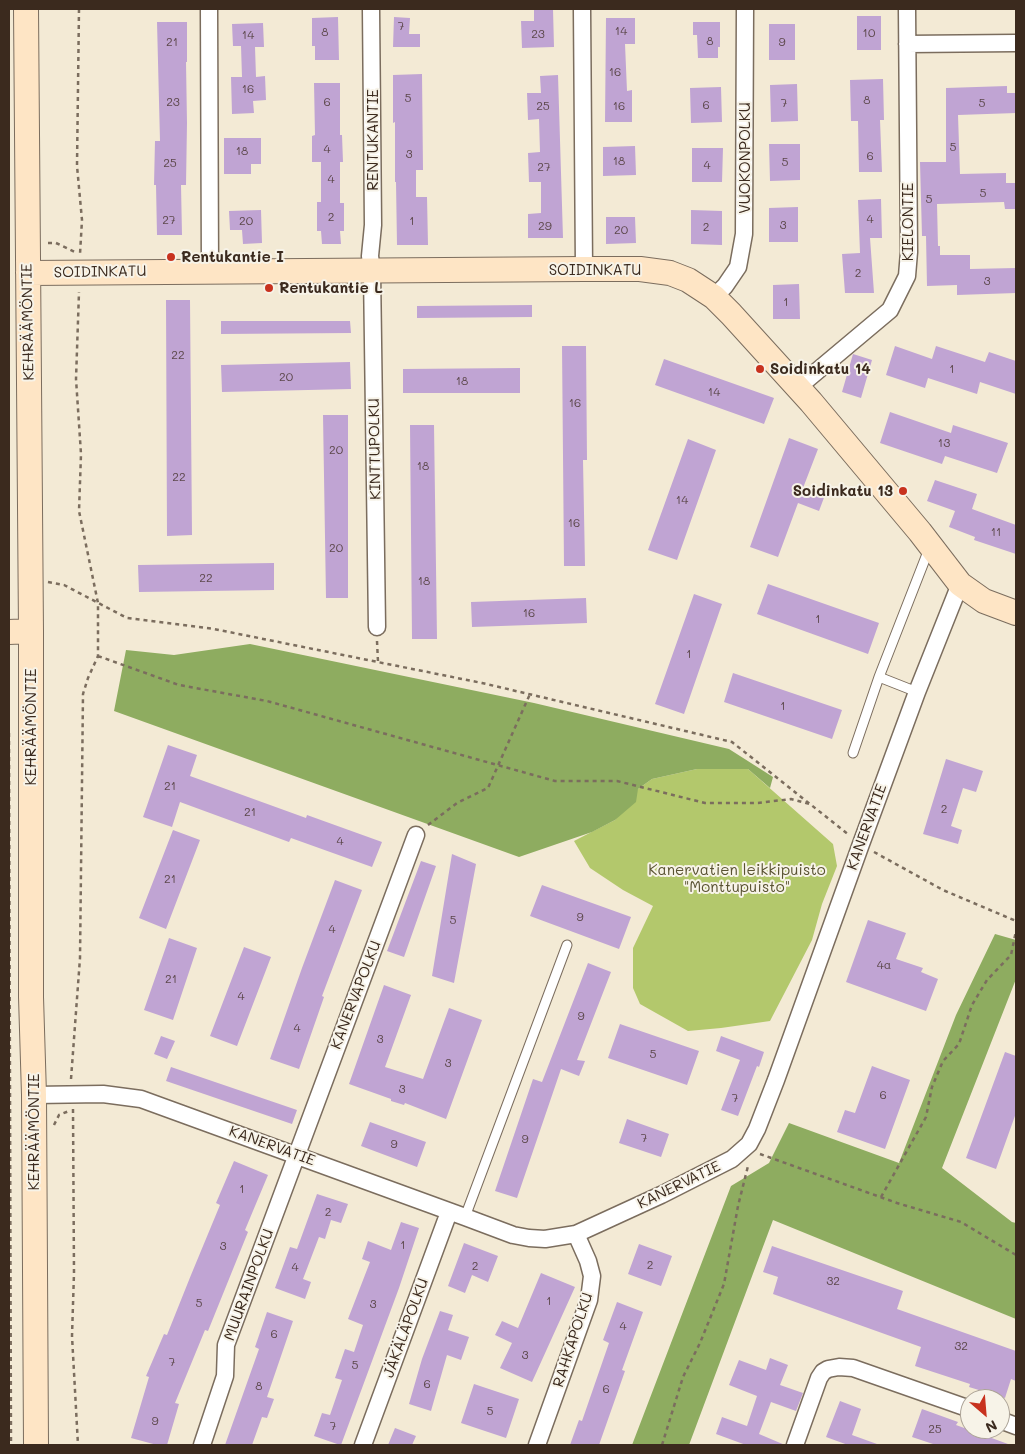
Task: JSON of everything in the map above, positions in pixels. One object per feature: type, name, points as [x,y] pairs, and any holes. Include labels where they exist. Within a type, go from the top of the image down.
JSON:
[{"type":"street","name":"KEHRÄÄMÖNTIE","points":[[26,9],[28,273],[20,631],[34,1095],[36,1445]]},
{"type":"street","points":[[209,9],[210,271]]},
{"type":"street","name":"RENTUKANTIE","points":[[371,9],[373,225],[370,256],[372,271]]},
{"type":"street","points":[[582,9],[584,269]]},
{"type":"street","name":"VUOKONPOLKU","points":[[714,297],[725,286],[738,267],[744,234],[745,9]]},
{"type":"street","name":"KIELONTIE","points":[[797,388],[890,310],[907,276],[909,252],[907,9]]},
{"type":"street","points":[[907,44],[1016,43]]},
{"type":"street","name":"SOIDINKATU","points":[[28,273],[82,261],[210,271],[640,269],[670,273],[688,280],[714,297],[732,314],[811,402],[931,546],[960,584],[984,601],[1016,613]]},
{"type":"street","name":"KINTTUPOLKU","points":[[372,271],[377,626]]},
{"type":"street","name":"KANERVATIE","points":[[34,1095],[71,1102],[104,1094],[141,1100],[513,1235],[529,1238],[545,1239],[576,1234],[716,1168],[732,1159],[748,1144],[756,1129],[776,1080],[860,844],[960,584]]},
{"type":"street","name":"KANERVAPOLKU","points":[[296,1155],[416,835]]},
{"type":"street","name":"MUURAINPOLKU","points":[[202,1445],[225,1376],[226,1345],[296,1155]]},
{"type":"street","name":"JÄKÄLÄPOLKU","points":[[363,1445],[449,1212]]},
{"type":"street","name":"RAHKAPOLKU","points":[[537,1445],[589,1300],[592,1276],[588,1261],[576,1234]]},
{"type":"street","points":[[795,1445],[819,1378],[823,1372],[839,1366],[874,1374],[960,1405]]},
{"type":"lane","points":[[853,753],[878,677],[931,546]]},
{"type":"lane","points":[[878,677],[917,692]]},
{"type":"lane","points":[[465,1217],[567,945]]},
{"type":"path","points":[[78,1445],[72,1336],[74,1273],[71,1102],[80,958],[83,694],[98,656],[98,603],[78,511],[82,454],[76,379],[82,261],[82,220],[77,166],[79,9]]},
{"type":"path","points":[[27,243],[56,243],[82,261]]},
{"type":"path","points":[[47,581],[64,585],[128,618],[214,629],[378,662],[530,694],[732,742],[860,844],[943,890],[1016,921]]},
{"type":"path","points":[[377,626],[378,662]]},
{"type":"path","points":[[98,656],[179,686],[267,701],[555,781],[617,781],[705,803],[758,803],[791,799],[812,804]]},
{"type":"path","points":[[416,835],[457,803],[488,788],[530,694]]},
{"type":"path","points":[[9,733],[11,1445]]},
{"type":"path","points":[[881,1196],[909,1151],[926,1117],[932,1087],[943,1061],[960,1044],[972,1005],[988,980],[1011,955],[1016,931]]},
{"type":"path","points":[[71,1102],[82,1110]]},
{"type":"path","points":[[34,1128],[53,1127],[58,1116],[71,1102]]},
{"type":"path","points":[[754,1159],[764,1147]]},
{"type":"path","points":[[760,1154],[961,1222],[1016,1255]]},
{"type":"path","points":[[662,1445],[683,1378],[700,1343],[724,1284],[738,1206],[748,1165],[742,1169]]},
{"type":"green space","points":[[250,644],[534,703],[729,749],[773,777],[770,788],[748,769],[697,769],[652,779],[638,789],[636,802],[615,820],[592,832],[519,857],[114,711],[126,650],[174,655]]},
{"type":"green space","name":"Kanervatien leikkipuisto \"Monttupuisto\"","points":[[697,769],[748,769],[833,844],[837,866],[822,904],[812,940],[770,1021],[688,1031],[640,1004],[633,988],[633,948],[653,906],[623,890],[590,868],[574,841],[615,820],[638,789],[652,779]]},
{"type":"green space","points":[[995,934],[1016,940],[1016,979],[942,1168],[1012,1222],[1016,1223],[1016,1319],[773,1220],[689,1445],[632,1445],[731,1186],[769,1163],[789,1123],[899,1163],[956,1015]]},
{"type":"building","points":[[534,9],[553,9],[554,47],[522,48],[521,21],[534,21]]},
{"type":"building","points":[[857,16],[881,16],[881,50],[857,50]]},
{"type":"building","points":[[338,17],[339,60],[315,60],[315,46],[312,46],[312,18]]},
{"type":"building","points":[[394,17],[410,18],[409,34],[420,34],[420,47],[393,47]]},
{"type":"building","points":[[606,18],[635,18],[635,44],[625,44],[627,91],[632,90],[632,122],[605,122]]},
{"type":"building","points":[[157,22],[187,22],[186,185],[181,185],[182,235],[157,235],[156,185],[154,185],[155,141],[160,141]]},
{"type":"building","points":[[693,22],[720,22],[718,58],[698,58],[697,35],[693,35]]},
{"type":"building","points":[[263,23],[264,47],[255,47],[256,77],[265,76],[266,100],[253,101],[254,113],[232,114],[231,77],[242,77],[241,46],[233,46],[232,24]]},
{"type":"building","points":[[769,24],[795,24],[795,60],[769,60]]},
{"type":"building","points":[[422,74],[423,170],[416,170],[416,197],[427,197],[428,245],[397,245],[393,75]]},
{"type":"building","points":[[558,75],[563,238],[528,238],[528,214],[541,213],[541,182],[529,182],[528,153],[540,152],[539,119],[528,120],[527,93],[541,93],[540,76]]},
{"type":"building","points":[[883,79],[884,120],[880,120],[882,172],[859,172],[858,121],[851,121],[850,80]]},
{"type":"building","points":[[314,83],[340,83],[340,135],[342,135],[343,162],[340,162],[340,203],[344,203],[344,231],[340,231],[341,244],[322,244],[321,231],[317,231],[317,202],[321,202],[321,162],[312,162],[312,136],[315,135]]},
{"type":"building","points":[[797,84],[798,121],[771,122],[770,85]]},
{"type":"building","points":[[1007,86],[1007,93],[1016,93],[1016,113],[958,115],[960,174],[1006,173],[1006,183],[1016,183],[1016,209],[1005,209],[1004,202],[937,204],[938,246],[940,246],[940,255],[970,255],[970,269],[1016,268],[1016,293],[957,295],[957,285],[927,286],[926,236],[922,236],[920,162],[946,162],[946,88]]},
{"type":"building","points":[[721,87],[722,122],[691,123],[690,88]]},
{"type":"building","points":[[224,138],[261,138],[261,164],[251,164],[251,174],[224,174]]},
{"type":"building","points":[[769,144],[800,144],[800,180],[770,181]]},
{"type":"building","points":[[635,146],[636,175],[603,176],[603,147]]},
{"type":"building","points":[[692,148],[723,148],[722,182],[692,182]]},
{"type":"building","points":[[881,199],[882,238],[870,238],[874,293],[845,293],[842,254],[860,253],[858,200]]},
{"type":"building","points":[[798,207],[798,242],[769,242],[769,208]]},
{"type":"building","points":[[261,210],[262,243],[243,244],[242,230],[230,230],[229,211]]},
{"type":"building","points":[[691,210],[722,211],[722,245],[691,244]]},
{"type":"building","points":[[606,217],[635,217],[636,243],[606,244]]},
{"type":"building","points":[[799,284],[800,319],[773,319],[773,285]]},
{"type":"building","points":[[166,300],[190,300],[192,535],[167,536]]},
{"type":"building","points":[[532,305],[532,317],[417,318],[417,306]]},
{"type":"building","points":[[221,321],[350,321],[351,333],[221,334]]},
{"type":"building","points":[[562,346],[586,346],[587,460],[583,460],[585,566],[564,566]]},
{"type":"building","points":[[895,346],[932,359],[936,346],[985,362],[989,352],[1016,361],[1016,394],[980,382],[977,394],[928,378],[925,388],[886,375]]},
{"type":"building","points":[[853,354],[872,360],[861,398],[842,392]]},
{"type":"building","points":[[664,359],[774,398],[764,424],[655,385]]},
{"type":"building","points":[[350,362],[351,389],[222,392],[221,365]]},
{"type":"building","points":[[520,368],[520,393],[403,393],[403,369]]},
{"type":"building","points":[[890,412],[951,433],[953,425],[1008,443],[997,473],[945,456],[942,464],[880,443]]},
{"type":"building","points":[[323,415],[348,415],[348,598],[326,598]]},
{"type":"building","points":[[410,425],[434,425],[437,639],[412,639]]},
{"type":"building","points":[[789,438],[818,449],[803,488],[825,495],[819,511],[798,503],[778,557],[750,547]]},
{"type":"building","points":[[688,439],[716,450],[677,560],[648,550]]},
{"type":"building","points":[[935,480],[977,494],[972,509],[1016,525],[1016,554],[974,540],[975,537],[949,527],[955,511],[927,501]]},
{"type":"building","points":[[274,563],[274,590],[139,592],[138,565]]},
{"type":"building","points":[[768,584],[879,623],[868,654],[757,614]]},
{"type":"building","points":[[694,594],[722,604],[684,714],[655,704]]},
{"type":"building","points":[[586,598],[587,623],[472,627],[471,602]]},
{"type":"building","points":[[733,673],[842,710],[832,739],[724,702]]},
{"type":"building","points":[[168,745],[197,755],[190,776],[306,818],[307,815],[382,842],[372,867],[291,838],[289,842],[180,802],[172,827],[143,817]]},
{"type":"building","points":[[946,759],[983,771],[976,792],[963,788],[951,826],[962,830],[958,844],[923,834]]},
{"type":"building","points":[[173,830],[200,840],[166,929],[139,918]]},
{"type":"building","points":[[452,854],[476,864],[454,983],[432,976]]},
{"type":"building","points":[[421,861],[436,866],[404,957],[387,951]]},
{"type":"building","points":[[335,880],[362,890],[322,996],[324,997],[299,1069],[270,1059]]},
{"type":"building","points":[[542,885],[631,917],[619,949],[530,916]]},
{"type":"building","points":[[868,920],[906,933],[896,959],[923,968],[921,972],[938,979],[926,1011],[846,982]]},
{"type":"building","points":[[169,938],[197,948],[173,1020],[144,1010]]},
{"type":"building","points":[[244,947],[271,957],[237,1046],[210,1036]]},
{"type":"building","points":[[588,963],[611,972],[577,1060],[585,1061],[579,1076],[561,1069],[517,1198],[495,1191],[533,1079],[542,1082]]},
{"type":"building","points":[[384,985],[411,995],[385,1067],[423,1079],[449,1008],[482,1020],[446,1119],[405,1103],[404,1105],[391,1101],[391,1099],[349,1084]]},
{"type":"building","points":[[620,1024],[699,1051],[687,1085],[608,1058]]},
{"type":"building","points":[[161,1036],[175,1041],[167,1059],[154,1054]]},
{"type":"building","points":[[721,1036],[764,1052],[738,1116],[721,1110],[740,1060],[716,1051]]},
{"type":"building","points":[[1005,1052],[1016,1056],[1016,1113],[996,1169],[966,1158]]},
{"type":"building","points":[[872,1066],[910,1080],[885,1149],[837,1132],[845,1110],[855,1113]]},
{"type":"building","points":[[171,1067],[297,1110],[292,1124],[166,1081]]},
{"type":"building","points":[[627,1119],[669,1134],[661,1157],[619,1143]]},
{"type":"building","points":[[370,1122],[426,1142],[417,1167],[361,1146]]},
{"type":"building","points":[[234,1161],[268,1175],[245,1230],[248,1232],[208,1331],[205,1330],[175,1403],[179,1404],[167,1445],[157,1445],[131,1438],[149,1377],[146,1376],[164,1334],[167,1335],[220,1205],[216,1203]]},
{"type":"building","points":[[317,1194],[348,1204],[341,1223],[331,1220],[325,1239],[319,1237],[303,1279],[311,1282],[305,1299],[275,1288],[290,1247],[297,1249]]},
{"type":"building","points":[[401,1222],[419,1228],[399,1288],[340,1445],[314,1436],[322,1413],[330,1415],[342,1380],[335,1378],[345,1349],[354,1352],[363,1325],[348,1319],[370,1262],[362,1259],[368,1241],[391,1250]]},
{"type":"building","points":[[464,1243],[498,1256],[488,1282],[472,1275],[465,1293],[448,1286]]},
{"type":"building","points":[[639,1244],[672,1256],[661,1286],[628,1274]]},
{"type":"building","points":[[772,1246],[903,1291],[897,1309],[1016,1351],[1016,1381],[1011,1379],[1008,1389],[976,1389],[969,1387],[970,1384],[915,1366],[921,1347],[773,1294],[778,1277],[763,1272]]},
{"type":"building","points":[[541,1273],[575,1287],[532,1382],[500,1368],[512,1343],[495,1335],[502,1321],[518,1328]]},
{"type":"building","points":[[617,1302],[643,1312],[622,1370],[625,1371],[599,1445],[570,1445],[579,1420],[582,1421],[609,1343],[603,1340]]},
{"type":"building","points":[[440,1311],[453,1315],[448,1330],[469,1337],[461,1360],[447,1355],[431,1411],[409,1404],[422,1359]]},
{"type":"building","points":[[267,1312],[293,1321],[267,1397],[274,1399],[267,1418],[262,1417],[252,1445],[225,1445],[259,1349],[255,1347]]},
{"type":"building","points":[[770,1358],[788,1365],[780,1385],[803,1393],[796,1411],[771,1402],[759,1434],[785,1445],[746,1445],[716,1434],[722,1417],[747,1426],[757,1396],[729,1385],[739,1360],[766,1370]]},
{"type":"building","points":[[474,1384],[519,1399],[506,1438],[461,1423]]},
{"type":"building","points":[[840,1401],[861,1409],[852,1435],[877,1445],[848,1445],[826,1437]]},
{"type":"building","points":[[922,1409],[958,1422],[956,1425],[960,1426],[960,1439],[994,1439],[1008,1445],[936,1445],[912,1437]]},
{"type":"building","points":[[395,1428],[416,1436],[412,1445],[388,1445]]},
{"type":"place","name":"Rentukantie I","points":[[171,257]]},
{"type":"place","name":"Rentukantie L","points":[[269,288]]},
{"type":"place","name":"Soidinkatu 14","points":[[760,369]]},
{"type":"place","name":"Soidinkatu 13","points":[[903,491]]}]
